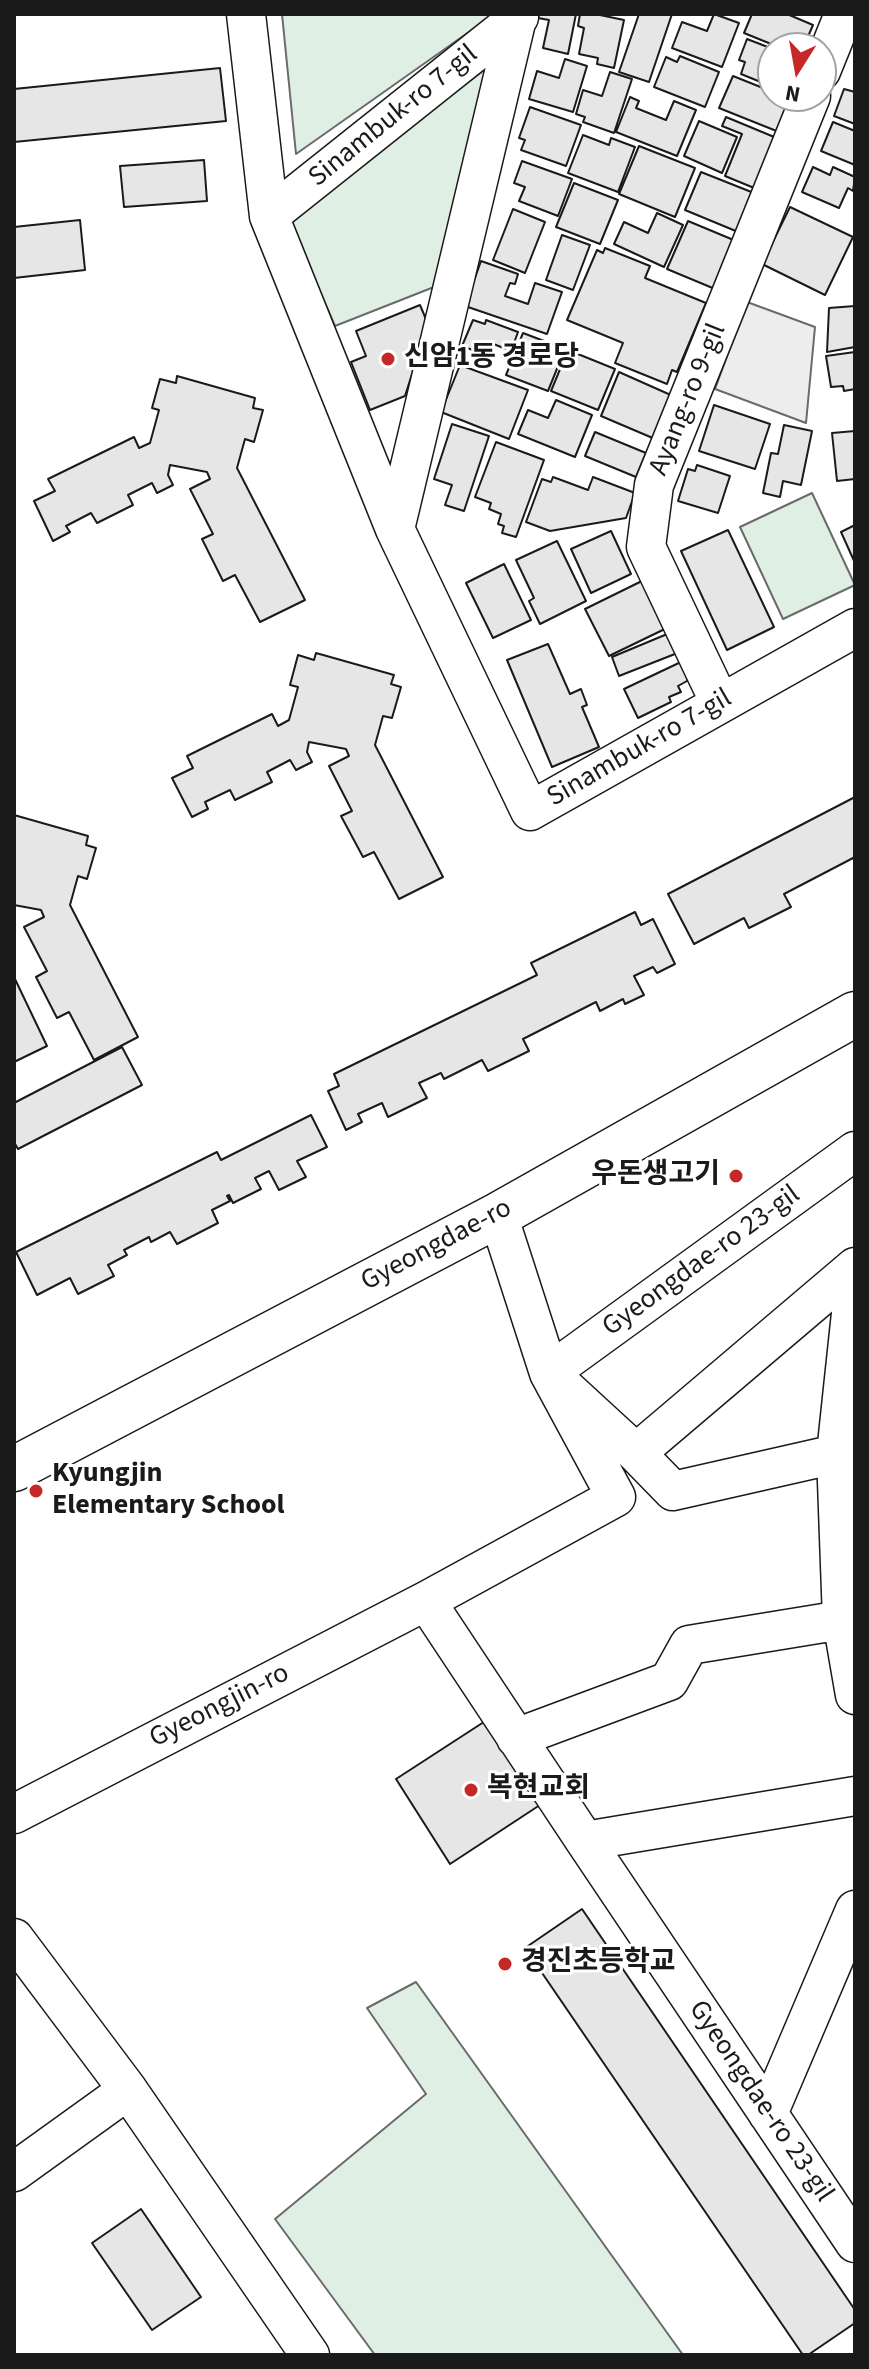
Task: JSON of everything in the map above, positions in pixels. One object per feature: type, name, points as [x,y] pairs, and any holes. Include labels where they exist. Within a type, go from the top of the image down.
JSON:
[{"type":"main road","name":"Gyeongdae-ro","points":[[14,1469],[498,1215],[855,1014]]},
{"type":"street","name":"Sinambuk-ro 7-gil","points":[[246,14],[269,216],[395,529],[530,811],[855,628]]},
{"type":"street","points":[[837,54],[844,14]]},
{"type":"street","name":"Sinambuk-ro 7-gil","points":[[269,216],[519,16]]},
{"type":"street","name":"Sinambuk-ro 7-gil","points":[[395,529],[519,16]]},
{"type":"street","name":"Ayang-ro 9-gil","points":[[720,703],[646,547],[654,485],[805,112]]},
{"type":"street","name":"Gyeongdae-ro 23-gil","points":[[549,1373],[855,1151]]},
{"type":"street","points":[[426,1601],[616,1497],[549,1373],[498,1215]]},
{"type":"street","points":[[636,1453],[855,1267]]},
{"type":"street","points":[[855,1276],[836,1454],[842,1620],[855,1695]]},
{"type":"street","points":[[549,1373],[673,1491],[836,1454]]},
{"type":"street","name":"Gyeongdae-ro 23-gil","points":[[426,1601],[855,2243]]},
{"type":"street","name":"Gyeongjin-ro","points":[[14,1814],[426,1601]]},
{"type":"street","points":[[516,1738],[669,1681],[689,1645],[842,1620]]},
{"type":"street","points":[[585,1841],[855,1796]]},
{"type":"street","points":[[768,2114],[851,1930]]},
{"type":"street","points":[[14,1938],[128,2090],[310,2355]]},
{"type":"street","points":[[14,2172],[128,2090]]},
{"type":"green space","points":[[282,14],[493,14],[493,15],[296,154]]},
{"type":"green space","points":[[484,70],[487,83],[434,287],[335,326],[288,219]]},
{"type":"green space","points":[[812,493],[855,585],[783,619],[740,527]]},
{"type":"green space","points":[[416,1982],[683,2355],[375,2355],[275,2219],[426,2094],[367,2008]]},
{"type":"shaded area","points":[[747,302],[815,327],[806,423],[715,389]]},
{"type":"building","points":[[539,14],[576,14],[568,54],[543,48],[549,20],[538,18]]},
{"type":"building","points":[[580,14],[624,20],[614,68],[597,64],[598,58],[579,54],[584,28],[578,26]]},
{"type":"building","points":[[639,14],[672,14],[649,82],[619,72]]},
{"type":"building","points":[[714,14],[739,23],[722,67],[672,48],[682,22],[707,31]]},
{"type":"building","points":[[752,14],[787,14],[813,25],[810,32],[757,32],[757,38],[744,33]]},
{"type":"building","points":[[747,39],[757,43],[757,80],[741,74],[745,62],[739,60]]},
{"type":"building","points":[[680,56],[719,72],[705,107],[654,87],[666,57],[677,62]]},
{"type":"building","points":[[565,59],[587,66],[573,112],[529,99],[537,71],[559,78]]},
{"type":"building","points":[[220,68],[226,121],[14,142],[14,89]]},
{"type":"building","points":[[610,72],[632,79],[614,133],[583,122],[585,117],[576,114],[583,90],[602,96]]},
{"type":"building","points":[[733,76],[757,86],[757,112],[788,112],[779,132],[719,108]]},
{"type":"building","points":[[844,89],[855,92],[855,124],[834,116]]},
{"type":"building","points":[[630,97],[639,101],[636,108],[666,120],[674,101],[696,110],[677,156],[616,132]]},
{"type":"building","points":[[530,107],[581,125],[566,166],[521,150],[525,140],[519,138]]},
{"type":"building","points":[[726,117],[779,139],[759,190],[725,176],[742,134],[722,126]]},
{"type":"building","points":[[699,121],[737,137],[722,173],[684,156]]},
{"type":"building","points":[[833,122],[855,131],[855,165],[821,151]]},
{"type":"building","points":[[583,135],[609,145],[611,138],[635,147],[618,192],[568,173]]},
{"type":"building","points":[[639,146],[695,168],[675,217],[619,194]]},
{"type":"building","points":[[204,160],[207,201],[124,207],[120,166]]},
{"type":"building","points":[[522,161],[572,179],[558,216],[519,201],[525,187],[514,183]]},
{"type":"building","points":[[813,167],[830,175],[833,167],[855,177],[853,191],[848,188],[839,208],[802,192]]},
{"type":"building","points":[[701,172],[759,195],[743,234],[685,210]]},
{"type":"building","points":[[574,183],[618,200],[600,244],[556,227]]},
{"type":"building","points":[[790,207],[853,237],[825,295],[762,264]]},
{"type":"building","points":[[513,209],[545,222],[525,273],[493,260]]},
{"type":"building","points":[[657,213],[683,225],[664,267],[614,244],[624,222],[648,233]]},
{"type":"building","points":[[80,220],[85,270],[14,278],[14,227]]},
{"type":"building","points":[[688,221],[736,241],[715,289],[667,269]]},
{"type":"building","points":[[562,235],[590,245],[573,290],[546,280]]},
{"type":"building","points":[[605,248],[650,266],[645,278],[706,303],[677,372],[672,370],[667,384],[615,363],[623,343],[567,320],[597,250],[603,253]]},
{"type":"building","points":[[481,261],[518,274],[515,284],[510,283],[505,296],[528,304],[535,283],[562,292],[547,334],[465,306]]},
{"type":"building","name":"신암1동 경로당","points":[[420,305],[428,324],[405,396],[370,410],[351,362],[366,356],[356,331]]},
{"type":"building","points":[[855,306],[855,347],[827,352],[829,308]]},
{"type":"building","points":[[473,320],[485,324],[486,320],[518,332],[511,351],[491,343],[486,355],[462,346]]},
{"type":"building","points":[[523,333],[565,349],[548,391],[506,375]]},
{"type":"building","points":[[568,350],[615,369],[598,410],[551,391]]},
{"type":"building","points":[[855,352],[855,389],[844,391],[843,386],[831,387],[826,356]]},
{"type":"building","points":[[460,365],[528,390],[509,439],[441,412]]},
{"type":"building","points":[[619,372],[673,396],[655,439],[601,416]]},
{"type":"building","points":[[177,376],[255,398],[253,408],[263,410],[254,442],[245,439],[237,468],[305,600],[260,622],[235,575],[223,581],[202,539],[213,534],[190,489],[210,479],[207,472],[170,465],[168,475],[173,485],[157,493],[152,483],[128,495],[133,505],[97,523],[91,513],[66,526],[70,532],[53,541],[34,501],[55,491],[48,479],[134,437],[139,448],[150,443],[159,410],[152,408],[160,379],[176,383]]},
{"type":"building","points":[[556,400],[592,415],[575,457],[518,434],[528,410],[548,418]]},
{"type":"building","points":[[714,405],[770,424],[755,469],[699,451]]},
{"type":"building","points":[[452,424],[489,436],[464,511],[445,505],[452,485],[434,479]]},
{"type":"building","points":[[784,425],[812,431],[801,485],[783,481],[780,497],[763,493],[771,453],[778,454]]},
{"type":"building","points":[[855,431],[855,479],[837,481],[832,433]]},
{"type":"building","points":[[595,432],[646,453],[636,477],[585,456]]},
{"type":"building","points":[[496,442],[544,460],[516,537],[502,533],[504,526],[498,524],[501,514],[489,509],[491,503],[475,497]]},
{"type":"building","points":[[697,465],[730,476],[718,513],[678,501],[688,469],[695,471]]},
{"type":"building","points":[[553,477],[588,490],[593,477],[635,493],[626,518],[550,531],[526,522],[542,479],[551,482]]},
{"type":"building","points":[[855,525],[855,563],[841,532]]},
{"type":"building","points":[[728,530],[774,627],[727,650],[681,551]]},
{"type":"building","points":[[611,531],[631,574],[591,593],[571,549]]},
{"type":"building","points":[[557,541],[586,601],[540,624],[529,601],[534,598],[516,560]]},
{"type":"building","points":[[504,564],[531,620],[493,638],[466,583]]},
{"type":"building","points":[[648,578],[671,626],[609,656],[585,609]]},
{"type":"building","points":[[672,632],[680,652],[619,676],[612,657]]},
{"type":"building","points":[[548,644],[570,694],[581,689],[587,705],[582,707],[599,747],[552,767],[507,660]]},
{"type":"building","points":[[316,653],[394,675],[391,684],[401,687],[392,718],[383,716],[375,745],[443,877],[399,899],[374,852],[363,857],[341,816],[352,811],[329,766],[349,756],[346,749],[309,742],[307,752],[312,762],[296,770],[290,760],[267,772],[272,782],[235,800],[230,790],[205,802],[208,809],[192,817],[172,778],[193,768],[187,756],[272,714],[278,726],[289,720],[298,687],[290,685],[298,655],[314,660]]},
{"type":"building","points":[[683,661],[688,672],[687,681],[678,686],[681,692],[669,697],[671,702],[638,718],[624,689]]},
{"type":"building","points":[[855,797],[855,857],[784,894],[791,907],[749,928],[744,918],[694,944],[668,894]]},
{"type":"building","points":[[14,815],[88,836],[86,845],[96,848],[87,879],[78,876],[70,905],[138,1037],[94,1060],[69,1012],[57,1018],[36,977],[47,971],[24,927],[44,917],[41,910],[14,905]]},
{"type":"building","points":[[635,912],[641,925],[653,919],[675,964],[657,973],[653,967],[634,976],[644,995],[625,1004],[623,999],[600,1011],[596,1002],[523,1039],[529,1051],[488,1071],[482,1060],[444,1079],[441,1073],[419,1083],[427,1098],[388,1117],[382,1103],[358,1114],[362,1122],[346,1130],[328,1091],[339,1086],[334,1074],[537,975],[531,963]]},
{"type":"building","points":[[14,977],[47,1046],[14,1062]]},
{"type":"building","points":[[122,1047],[142,1085],[18,1149],[14,1142],[14,1103]]},
{"type":"building","points":[[311,1115],[327,1147],[297,1161],[306,1177],[279,1190],[269,1171],[255,1178],[261,1189],[233,1203],[229,1195],[230,1201],[212,1210],[218,1223],[177,1244],[170,1232],[151,1242],[149,1237],[124,1250],[127,1255],[108,1265],[114,1276],[78,1294],[70,1278],[37,1295],[16,1252],[217,1152],[221,1160]]},
{"type":"building","name":"복현교회","points":[[490,1718],[546,1801],[450,1864],[396,1779]]},
{"type":"building","points":[[582,1909],[855,2310],[855,2323],[808,2355],[803,2355],[525,1948]]},
{"type":"building","points":[[141,2209],[201,2297],[152,2330],[92,2243]]},
{"type":"place","name":"신암1동 경로당","points":[[388,359]]},
{"type":"place","name":"우돈생고기","points":[[736,1176]]},
{"type":"place","name":"Kyungjin Elementary School","points":[[36,1491]]},
{"type":"place","name":"복현교회","points":[[471,1790]]},
{"type":"place","name":"경진초등학교","points":[[505,1964]]}]
